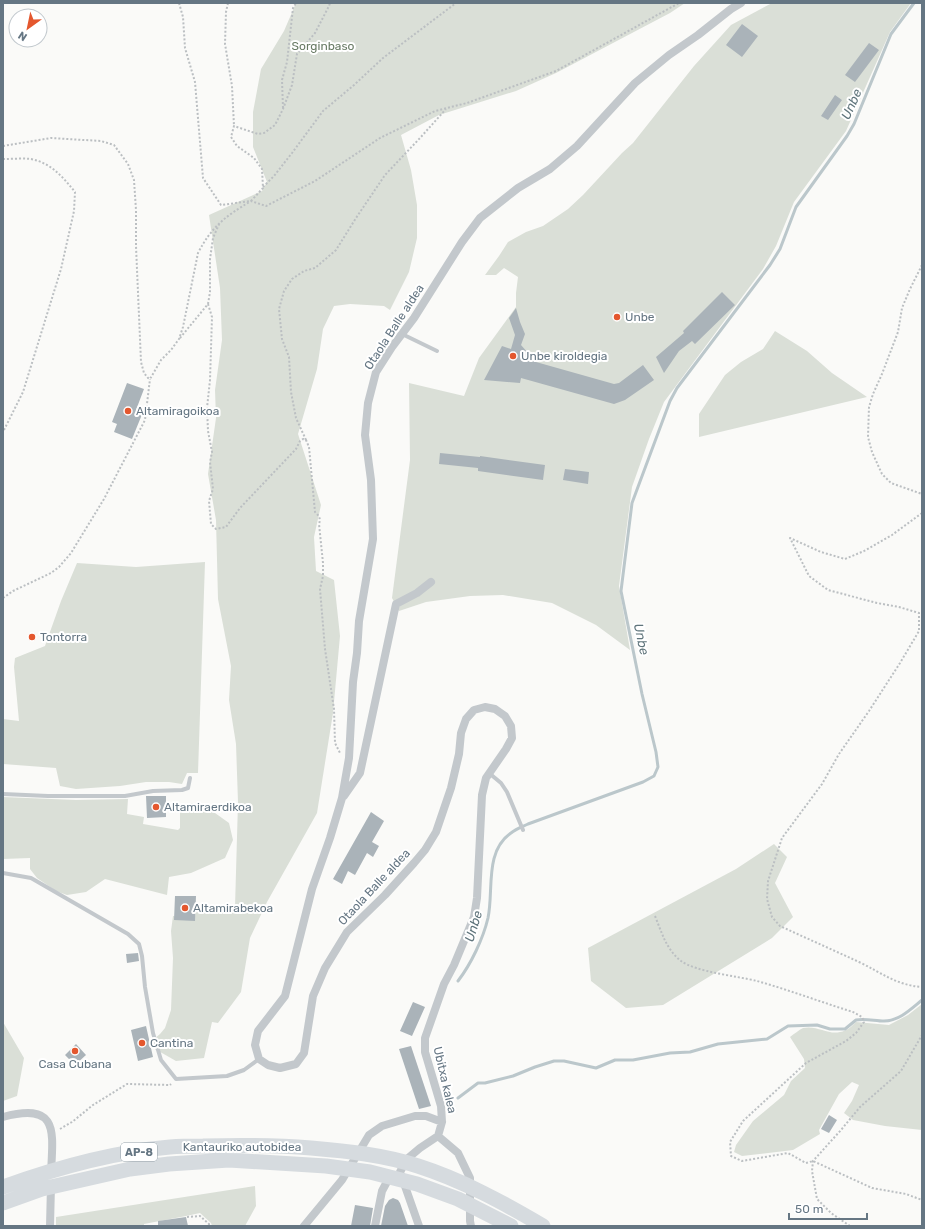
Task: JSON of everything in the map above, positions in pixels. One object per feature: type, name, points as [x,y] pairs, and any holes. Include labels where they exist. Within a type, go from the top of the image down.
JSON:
[{"type":"highway","name":"Kantauriko autobidea","points":[[3,1187],[36,1175],[86,1162],[170,1147],[279,1145],[369,1155],[418,1166],[497,1200],[539,1223]]},
{"type":"highway","name":"Kantauriko autobidea","points":[[3,1203],[42,1189],[130,1169],[169,1164],[229,1160],[326,1166],[362,1171],[418,1184],[458,1199],[511,1226]]},
{"type":"street","name":"Otaola Balle aldea","points":[[425,1038],[444,984],[454,965],[474,917],[477,898],[482,795],[486,778],[512,738],[511,726],[505,716],[495,709],[485,707],[474,710],[466,719],[461,733],[451,788],[436,832],[425,850],[385,895],[347,932],[324,968],[313,996],[304,1053],[296,1064],[280,1068],[268,1065],[259,1059],[256,1045],[258,1031],[285,996],[312,889],[342,798],[347,771],[359,620],[373,539],[371,480],[365,435],[368,403],[376,372],[414,318],[462,242],[480,218],[518,188],[550,170],[577,146],[635,83],[669,55],[698,36],[731,9],[741,3]]},
{"type":"street","name":"Otaola Balle aldea","points":[[342,798],[360,773],[396,604],[418,593],[431,582]]},
{"type":"street","name":"Ubitxa kalea","points":[[425,1038],[425,1052],[441,1106],[442,1122],[438,1136]]},
{"type":"street","points":[[3,1117],[17,1113],[30,1113],[39,1114],[49,1122],[52,1134],[50,1226]]},
{"type":"street","points":[[304,1226],[342,1180],[369,1135],[382,1126],[414,1116],[426,1116],[442,1122]]},
{"type":"street","points":[[375,1226],[382,1191],[390,1176],[400,1172],[407,1159],[438,1136],[458,1153],[470,1178],[471,1226]]},
{"type":"street","points":[[400,1172],[419,1226]]},
{"type":"lane","points":[[402,334],[437,351]]},
{"type":"lane","points":[[489,773],[501,783],[507,792],[523,830]]},
{"type":"lane","points":[[3,794],[48,796],[125,796],[153,791],[182,790],[188,788],[190,778]]},
{"type":"lane","points":[[3,873],[31,878],[128,934],[139,944],[153,1033],[161,1060],[176,1079],[227,1076],[244,1070],[259,1059]]},
{"type":"path","points":[[179,3],[183,16],[185,48],[195,82],[203,178],[221,205],[250,201],[266,206],[314,181],[380,138],[435,111],[480,98],[556,70],[679,3]]},
{"type":"path","points":[[228,3],[226,12],[225,44],[232,86],[234,126],[231,137],[237,146],[254,158],[262,169],[263,188]]},
{"type":"path","points":[[283,109],[282,80],[287,62],[293,8],[296,3]]},
{"type":"path","points":[[234,126],[258,134],[264,133],[275,125],[292,85],[297,54],[315,33],[330,3]]},
{"type":"path","points":[[179,339],[183,327],[198,253],[204,242],[221,221],[250,201],[263,188],[274,176],[322,111],[354,85],[383,58],[456,3]]},
{"type":"path","points":[[347,771],[335,742],[334,709],[325,649],[320,589],[323,576],[321,520],[315,512],[309,447],[296,418],[291,392],[288,357],[282,339],[279,309],[284,291],[292,280],[304,271],[315,268],[336,250],[385,175],[447,108]]},
{"type":"path","points":[[3,146],[51,138],[101,141],[114,145],[128,164],[134,180],[136,210],[141,362],[144,373],[150,379]]},
{"type":"path","points":[[3,159],[30,159],[43,163],[61,174],[75,192],[74,211],[61,269],[23,392],[3,432]]},
{"type":"path","points":[[221,221],[213,238],[210,259],[210,292],[208,304],[212,317],[210,380],[207,408],[208,431],[212,452],[210,462],[213,489],[209,501],[211,524],[216,528],[226,527],[240,508],[296,448],[300,441],[303,439],[306,440]]},
{"type":"path","points":[[922,265],[902,308],[898,332],[873,394],[869,407],[868,437],[872,452],[882,474],[891,483],[922,494]]},
{"type":"path","points":[[3,598],[51,573],[59,567],[71,553],[104,499],[145,420],[150,379],[161,360],[208,304]]},
{"type":"path","points":[[922,513],[892,535],[864,552],[845,558],[821,552],[790,538],[810,576],[828,590],[919,613],[919,631],[869,711],[839,754],[822,784],[782,838],[768,881],[767,899],[772,917],[780,926],[860,962],[896,982],[910,986],[922,987]]},
{"type":"path","points":[[655,916],[666,944],[672,953],[682,962],[700,969],[757,982],[853,1012],[862,1017],[864,1022],[846,1041],[806,1063],[743,1121],[730,1142],[731,1156],[742,1161],[788,1153],[806,1163],[813,1161],[842,1130],[860,1107],[901,1071],[922,1035]]},
{"type":"path","points":[[52,1134],[72,1122],[93,1105],[127,1084],[170,1085],[176,1079]]},
{"type":"path","points":[[813,1161],[872,1188],[906,1194],[922,1200]]},
{"type":"path","points":[[813,1161],[812,1171],[817,1199],[831,1213],[850,1226]]},
{"type":"path","points":[[187,1217],[200,1216],[209,1224],[209,1226]]},
{"type":"green space","name":"Sorginbaso","points":[[296,3],[685,3],[670,13],[556,73],[516,91],[439,115],[401,135],[411,170],[417,205],[417,238],[409,272],[390,310],[384,306],[350,304],[334,306],[323,329],[317,369],[298,434],[321,505],[314,537],[316,571],[334,580],[340,636],[333,713],[317,813],[267,902],[250,938],[241,992],[218,1023],[212,1022],[204,1058],[176,1061],[155,1049],[154,1039],[165,1028],[171,1010],[173,958],[171,931],[173,916],[195,917],[196,905],[235,907],[238,802],[236,744],[229,700],[231,666],[218,599],[216,520],[208,474],[216,418],[215,390],[222,340],[220,288],[209,215],[262,191],[267,182],[253,147],[253,112],[261,69],[284,31]]},
{"type":"green space","name":"Unbe","points":[[772,3],[911,3],[890,32],[846,131],[794,202],[776,246],[763,269],[664,402],[632,487],[619,586],[630,650],[596,625],[552,603],[503,595],[470,596],[426,602],[399,611],[392,598],[410,460],[409,383],[464,396],[479,358],[516,307],[518,277],[504,268],[496,275],[485,275],[508,242],[526,232],[543,226],[568,209],[633,143],[694,66],[731,25]]},
{"type":"green space","points":[[775,331],[807,351],[832,373],[867,397],[699,437],[699,414],[725,375],[741,362],[763,349]]},
{"type":"green space","points":[[205,562],[198,773],[187,773],[182,784],[169,782],[146,782],[120,786],[76,789],[60,786],[56,768],[3,764],[3,719],[19,721],[14,667],[15,658],[45,646],[61,601],[77,563],[136,567]]},
{"type":"green space","points":[[3,797],[76,800],[128,799],[127,814],[144,817],[143,824],[178,830],[180,828],[180,807],[192,803],[208,808],[229,823],[233,840],[225,858],[191,873],[169,877],[167,895],[105,879],[86,892],[67,895],[56,891],[37,878],[30,869],[30,858],[3,859]]},
{"type":"green space","points":[[774,844],[787,857],[775,883],[793,917],[772,938],[663,1005],[626,1008],[591,981],[588,948],[736,869]]},
{"type":"green space","points":[[922,1004],[922,1130],[885,1126],[853,1120],[844,1113],[852,1101],[859,1085],[852,1082],[839,1094],[819,1130],[820,1134],[793,1150],[742,1156],[734,1152],[736,1145],[753,1121],[784,1095],[791,1081],[805,1068],[804,1059],[790,1037],[803,1028],[808,1027],[836,1033],[851,1027],[856,1022],[889,1025],[908,1015]]},
{"type":"green space","points":[[3,1022],[24,1058],[17,1096],[3,1101]]},
{"type":"green space","points":[[255,1186],[256,1206],[245,1226],[212,1226],[211,1223],[200,1213],[144,1224],[144,1226],[56,1226],[56,1217]]},
{"type":"building","points":[[742,24],[758,36],[742,57],[726,45]]},
{"type":"building","points":[[869,43],[879,50],[855,82],[845,75]]},
{"type":"building","points":[[835,95],[842,100],[828,120],[821,116]]},
{"type":"building","points":[[722,292],[735,305],[695,344],[692,341],[679,351],[664,373],[656,357],[684,333],[683,331]]},
{"type":"building","name":"Unbe kiroldegia","points":[[516,308],[525,334],[521,345],[536,362],[614,384],[619,383],[643,365],[654,380],[625,400],[614,404],[521,378],[520,383],[484,380],[502,346],[511,349],[515,335],[509,318]]},
{"type":"building","name":"Altamiragoikoa","points":[[127,383],[144,389],[136,410],[143,412],[132,439],[114,432],[117,424],[112,422]]},
{"type":"building","points":[[440,453],[480,456],[545,465],[543,480],[478,471],[478,468],[439,464]]},
{"type":"building","points":[[565,469],[589,472],[588,484],[563,480]]},
{"type":"building","name":"Altamiraerdikoa","points":[[146,796],[166,796],[166,817],[147,818]]},
{"type":"building","points":[[371,812],[384,821],[372,842],[379,846],[373,857],[367,853],[355,875],[348,871],[342,884],[333,879]]},
{"type":"building","name":"Altamirabekoa","points":[[175,896],[196,896],[195,921],[174,920]]},
{"type":"building","points":[[138,953],[139,961],[127,963],[126,954]]},
{"type":"building","points":[[413,1002],[425,1007],[412,1036],[400,1031]]},
{"type":"building","name":"Cantina","points":[[146,1026],[153,1057],[138,1061],[131,1030]]},
{"type":"building","name":"Casa Cubana","points":[[76,1044],[86,1055],[75,1065],[65,1055]]},
{"type":"building","points":[[411,1046],[431,1106],[419,1109],[399,1049]]},
{"type":"building","points":[[829,1115],[837,1120],[829,1133],[821,1129]]},
{"type":"building","points":[[393,1198],[398,1200],[400,1203],[408,1226],[381,1226],[385,1206],[389,1200]]},
{"type":"building","points":[[355,1205],[373,1208],[370,1226],[351,1226]]},
{"type":"building","points":[[186,1217],[188,1226],[158,1226],[158,1221]]},
{"type":"waterway","name":"Unbe","points":[[458,981],[472,959],[486,926],[490,907],[493,861],[497,850],[503,841],[517,829],[528,824],[643,782],[654,776],[658,767],[656,752],[642,694],[621,591],[632,503],[670,401],[677,388],[770,265],[780,249],[796,207],[854,124],[891,34],[914,3]]},
{"type":"waterway","points":[[458,1098],[478,1083],[485,1083],[513,1076],[554,1061],[564,1061],[596,1068],[615,1060],[633,1060],[670,1053],[690,1052],[718,1044],[767,1039],[788,1026],[817,1025],[830,1029],[845,1029],[859,1019],[884,1021],[895,1019],[900,1017],[922,1000]]},
{"type":"place","name":"Unbe","points":[[617,317]]},
{"type":"place","name":"Unbe kiroldegia","points":[[513,356]]},
{"type":"place","name":"Altamiragoikoa","points":[[128,411]]},
{"type":"place","name":"Tontorra","points":[[32,637]]},
{"type":"place","name":"Altamiraerdikoa","points":[[156,807]]},
{"type":"place","name":"Altamirabekoa","points":[[185,908]]},
{"type":"place","name":"Cantina","points":[[142,1043]]},
{"type":"place","name":"Casa Cubana","points":[[75,1051]]}]
